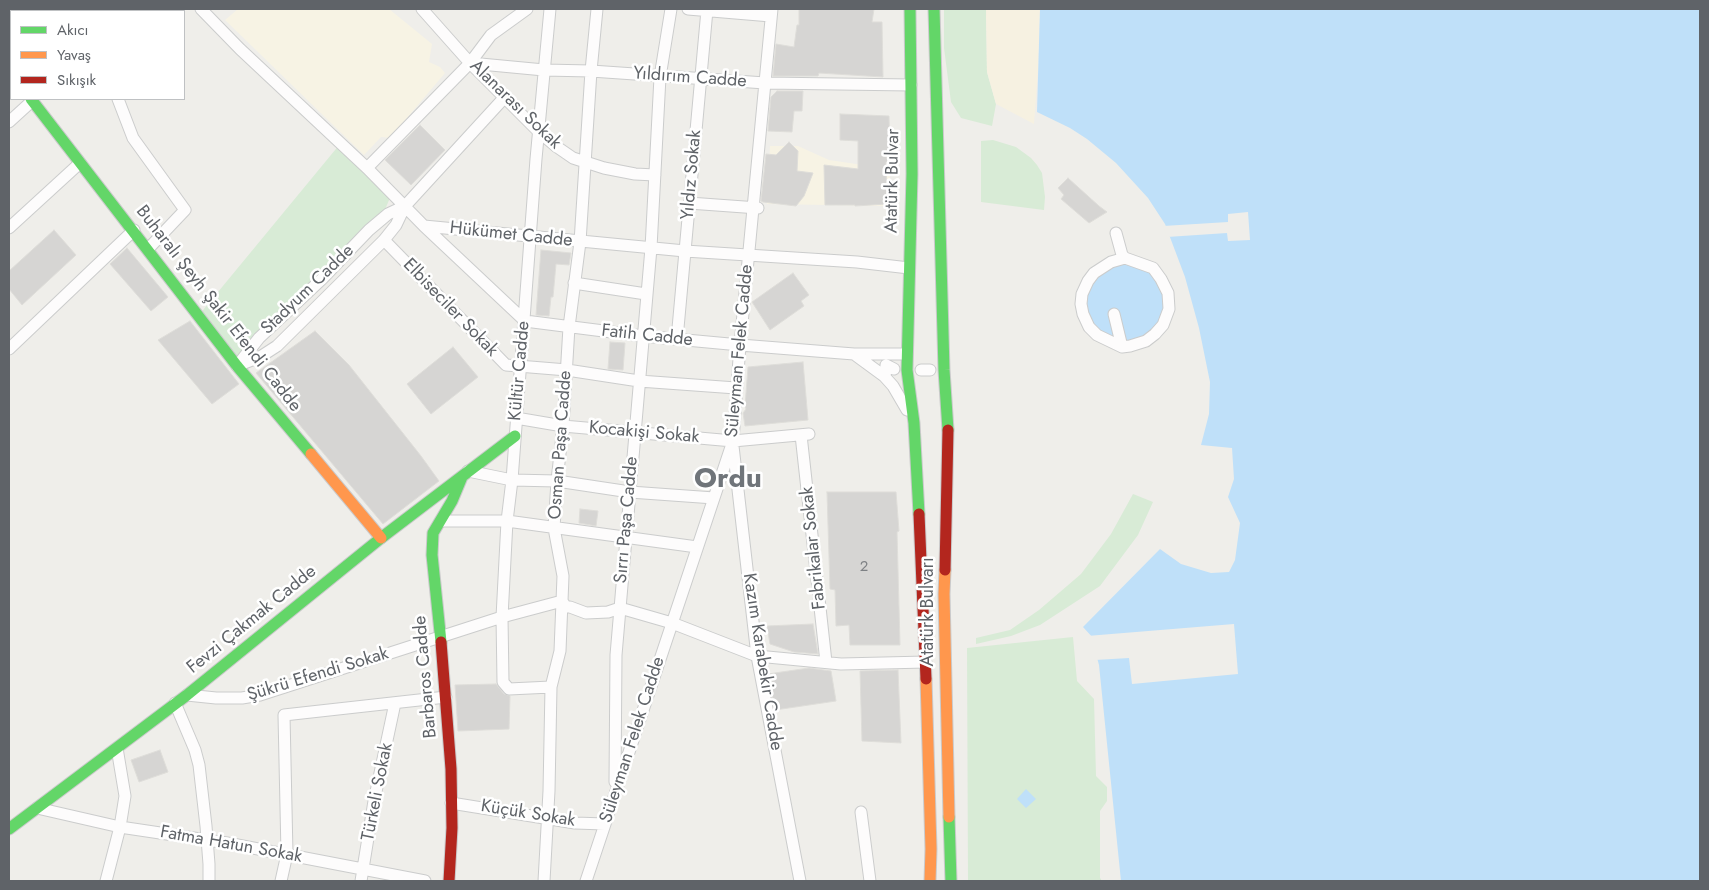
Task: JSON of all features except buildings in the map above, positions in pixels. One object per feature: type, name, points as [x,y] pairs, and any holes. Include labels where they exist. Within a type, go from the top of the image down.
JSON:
[{"type":"main road","name":"Atatürk Bulvar","points":[[907,354],[912,174],[910,9]]},
{"type":"main road","points":[[909,268],[934,269],[934,9]]},
{"type":"main road","name":"Buharalı Şeyh Şakir Efendi Cadde","points":[[32,100],[237,366],[381,538]]},
{"type":"main road","name":"Atatürk Bulvarı","points":[[934,269],[944,343],[949,444],[944,594],[952,881]]},
{"type":"main road","name":"Atatürk Bulvarı","points":[[907,354],[914,423],[926,662],[931,849],[930,881]]},
{"type":"main road","name":"Fevzi Çakmak Cadde","points":[[9,829],[187,694],[381,538],[515,436]]},
{"type":"main road","name":"Barbaros Cadde","points":[[449,881],[452,802],[446,697],[432,555],[433,533],[441,522],[465,474]]},
{"type":"street","name":"Alanarası Sokak","points":[[422,9],[504,98],[539,132],[573,158],[604,168],[635,174],[656,174]]},
{"type":"street","points":[[367,168],[470,63],[491,35],[527,9]]},
{"type":"street","name":"Kültür Cadde","points":[[550,9],[530,236],[512,480],[506,521],[502,617],[502,682],[509,689],[551,687]]},
{"type":"street","name":"Osman Paşa Cadde","points":[[544,881],[550,791],[551,687],[560,651],[563,576],[554,528],[574,283],[580,242],[597,9]]},
{"type":"street","name":"Sırrı Paşa Cadde","points":[[615,792],[616,654],[651,248],[660,77],[671,9]]},
{"type":"street","points":[[688,9],[772,12]]},
{"type":"street","name":"Hükümet Cadde","points":[[207,10],[247,56],[367,168],[424,226],[580,242],[748,256],[857,262],[909,268]]},
{"type":"street","name":"Yıldız Sokak","points":[[676,339],[708,10]]},
{"type":"street","name":"Süleyman Felek Cadde","points":[[586,881],[733,441],[748,256],[756,208],[772,12]]},
{"type":"street","name":"Yıldırım Cadde","points":[[470,63],[544,70],[591,71],[765,83],[911,85]]},
{"type":"street","name":"Stadyum Cadde","points":[[237,366],[260,357],[277,346],[384,240],[396,225],[405,206],[504,98]]},
{"type":"street","points":[[9,122],[32,100]]},
{"type":"street","points":[[118,100],[133,138],[185,210],[148,249]]},
{"type":"street","points":[[9,228],[80,163]]},
{"type":"street","points":[[689,203],[756,208]]},
{"type":"street","name":"Stadyum Cadde","points":[[237,366],[259,338],[323,278],[369,230],[388,214],[405,206]]},
{"type":"street","points":[[424,226],[525,320]]},
{"type":"street","points":[[9,349],[134,230]]},
{"type":"street","points":[[1116,234],[1122,255],[1125,258],[1153,268],[1168,293],[1169,309],[1163,325],[1146,341],[1130,346],[1097,335],[1089,327],[1081,304],[1082,294],[1094,273],[1111,262],[1125,258]]},
{"type":"street","name":"Elbiseciler Sokak","points":[[384,240],[506,365],[567,370],[639,381],[736,388]]},
{"type":"street","points":[[574,283],[646,294]]},
{"type":"street","points":[[1114,314],[1122,344]]},
{"type":"street","name":"Fatih Cadde","points":[[525,320],[643,336],[740,345],[854,354],[907,354]]},
{"type":"street","points":[[854,354],[884,376],[893,386],[914,423]]},
{"type":"street","name":"Kocakişi Sokak","points":[[516,418],[563,426],[733,441],[805,434]]},
{"type":"street","name":"Fabrikalar Sokak","points":[[805,434],[826,662]]},
{"type":"street","name":"Kazım Karabekir Cadde","points":[[733,441],[757,656],[800,881]]},
{"type":"street","points":[[465,474],[512,480],[557,481],[630,492],[714,498]]},
{"type":"street","points":[[441,522],[506,521],[697,547]]},
{"type":"street","points":[[562,601],[566,607],[586,612],[608,612],[620,608],[672,623],[757,656],[841,664],[926,662]]},
{"type":"street","name":"Şükrü Efendi Sokak","points":[[187,694],[216,698],[242,698],[260,695],[502,617],[562,601]]},
{"type":"street","points":[[281,881],[287,854],[284,715],[446,697]]},
{"type":"street","points":[[175,703],[195,750],[199,765],[210,864],[208,881]]},
{"type":"street","name":"Türkeli Sokak","points":[[361,881],[374,802],[395,703]]},
{"type":"street","points":[[106,881],[120,827],[125,796],[117,748]]},
{"type":"street","name":"Küçük Sokak","points":[[452,802],[575,823],[605,824]]},
{"type":"street","name":"Fatma Hatun Sokak","points":[[37,808],[120,827],[287,854],[425,881]]},
{"type":"street","points":[[862,812],[870,881]]},
{"type":"shaded area","points":[[238,9],[389,9],[432,44],[429,62],[440,67],[445,73],[390,138],[381,137],[364,155],[225,20]]},
{"type":"shaded area","points":[[770,146],[798,146],[829,160],[890,169],[889,206],[767,204]]},
{"type":"green space","points":[[944,9],[986,9],[987,72],[996,104],[992,126],[961,118],[951,102],[944,48]]},
{"type":"green space","points":[[993,140],[1016,147],[1037,165],[1042,173],[1045,197],[1044,210],[981,202],[981,141]]},
{"type":"green space","points":[[340,144],[392,193],[384,212],[237,366],[199,315]]},
{"type":"green space","points":[[1133,494],[1153,502],[1138,535],[1100,586],[1040,625],[1011,636],[976,644],[976,638],[1010,630],[1039,610],[1081,574],[1111,534]]},
{"type":"green space","points":[[1073,637],[1077,681],[1094,699],[1096,776],[1107,787],[1107,801],[1100,811],[1100,878],[1102,881],[968,881],[967,648]]},
{"type":"sand","points":[[986,9],[1040,9],[1034,124],[996,104],[987,72]]},
{"type":"water","points":[[1040,9],[1700,9],[1700,881],[1121,881],[1099,665],[1094,639],[1083,627],[1160,549],[1181,564],[1211,573],[1229,572],[1235,560],[1240,523],[1228,497],[1234,479],[1232,448],[1201,445],[1209,414],[1210,382],[1199,328],[1185,277],[1165,224],[1148,198],[1116,163],[1087,139],[1070,128],[1037,112]]},
{"type":"water","points":[[1126,264],[1141,267],[1154,275],[1162,288],[1165,303],[1162,318],[1154,331],[1141,339],[1126,342],[1111,339],[1098,331],[1090,318],[1087,303],[1090,288],[1098,275],[1111,267]]},
{"type":"water","points":[[1026,789],[1036,799],[1026,808],[1017,799]]},
{"type":"pier","points":[[1248,212],[1250,240],[1228,241],[1227,233],[1167,237],[1163,226],[1228,222],[1228,214]]},
{"type":"pier","points":[[1234,624],[1238,674],[1132,684],[1129,658],[1095,660],[1091,640],[1087,636]]},
{"type":"traffic: fast","points":[[910,9],[912,174],[907,370],[914,423],[919,514]]},
{"type":"traffic: fast","points":[[934,9],[944,370],[948,430]]},
{"type":"traffic: fast","points":[[32,100],[237,366],[311,454]]},
{"type":"traffic: fast","points":[[9,829],[187,695],[381,538],[515,436]]},
{"type":"traffic: fast","points":[[441,642],[432,555],[433,533],[452,501],[462,477]]},
{"type":"traffic: fast","points":[[949,817],[951,881]]},
{"type":"traffic: slow","points":[[311,454],[381,538]]},
{"type":"traffic: slow","points":[[945,570],[949,817]]},
{"type":"traffic: slow","points":[[926,679],[931,849],[930,881]]},
{"type":"traffic: jam","points":[[945,570],[948,430]]},
{"type":"traffic: jam","points":[[919,514],[926,679]]},
{"type":"traffic: jam","points":[[441,642],[451,769],[452,828],[449,881]]},
{"type":"district","name":"Ordu","points":[[728,480]]}]
